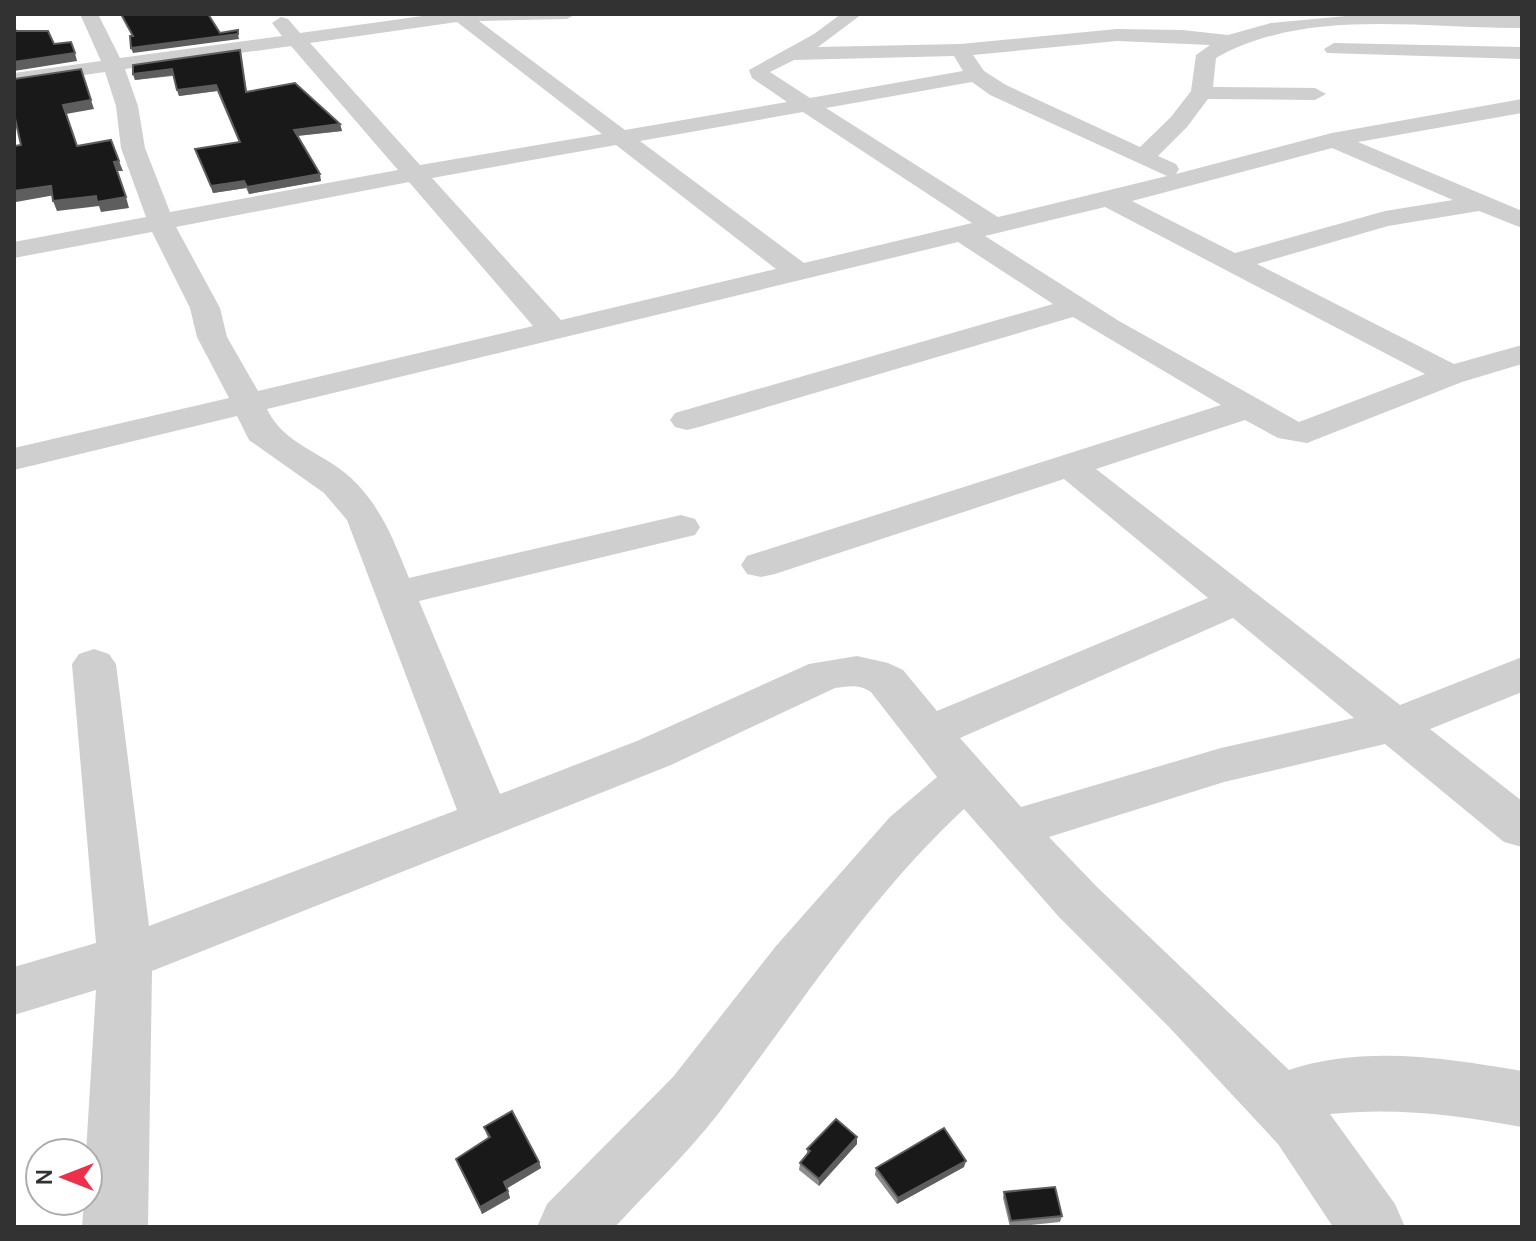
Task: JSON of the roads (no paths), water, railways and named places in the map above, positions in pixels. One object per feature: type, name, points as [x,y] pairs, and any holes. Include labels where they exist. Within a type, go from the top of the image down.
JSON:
[{"type":"street","points":[[89,14],[113,65],[127,106],[133,148],[162,225],[205,308],[212,337],[261,433],[337,485],[365,518],[486,820]]},
{"type":"street","points":[[274,14],[553,330]]},
{"type":"street","points":[[14,79],[468,15],[567,14]]},
{"type":"street","points":[[468,15],[620,138],[798,272]]},
{"type":"street","points":[[1144,157],[1179,122],[1202,92],[1206,55],[1229,40],[1299,19],[1410,18],[1522,22]]},
{"type":"street","points":[[900,49],[845,20],[793,54],[759,70],[759,74],[993,225]]},
{"type":"street","points":[[1050,21],[1078,37]]},
{"type":"street","points":[[793,54],[900,49],[960,50],[1078,37],[1149,34],[1282,46]]},
{"type":"street","points":[[1307,48],[1521,51]]},
{"type":"street","points":[[960,50],[976,75],[1016,99],[1186,178]]},
{"type":"street","points":[[1349,50],[1360,72]]},
{"type":"street","points":[[14,250],[162,225],[413,174],[976,75]]},
{"type":"street","points":[[1202,92],[1233,95],[1315,94]]},
{"type":"street","points":[[14,459],[1107,198],[1332,140],[1522,106]]},
{"type":"street","points":[[1459,115],[1500,130]]},
{"type":"street","points":[[1332,140],[1522,220]]},
{"type":"street","points":[[1107,198],[1451,375]]},
{"type":"street","points":[[1233,262],[1385,219],[1482,203]]},
{"type":"street","points":[[962,233],[1076,307],[1290,431],[1307,433],[1451,375],[1522,355]]},
{"type":"street","points":[[687,420],[1076,307]]},
{"type":"street","points":[[761,565],[1247,408]]},
{"type":"street","points":[[1069,465],[1522,828]]},
{"type":"street","points":[[396,594],[681,527]]},
{"type":"street","points":[[929,733],[1239,600]]},
{"type":"street","points":[[94,664],[125,958],[115,1227]]},
{"type":"street","points":[[14,991],[125,958],[486,820],[654,753],[825,675],[854,670],[875,673],[887,681],[966,779],[1078,902],[1189,1009],[1300,1123],[1372,1227]]},
{"type":"street","points":[[1012,829],[1221,765],[1395,725],[1510,680],[1522,672]]},
{"type":"street","points":[[570,1227],[694,1097],[796,963],[908,831],[966,779]]},
{"type":"street","points":[[1279,1101],[1330,1086],[1381,1085],[1486,1093],[1522,1099]]}]
